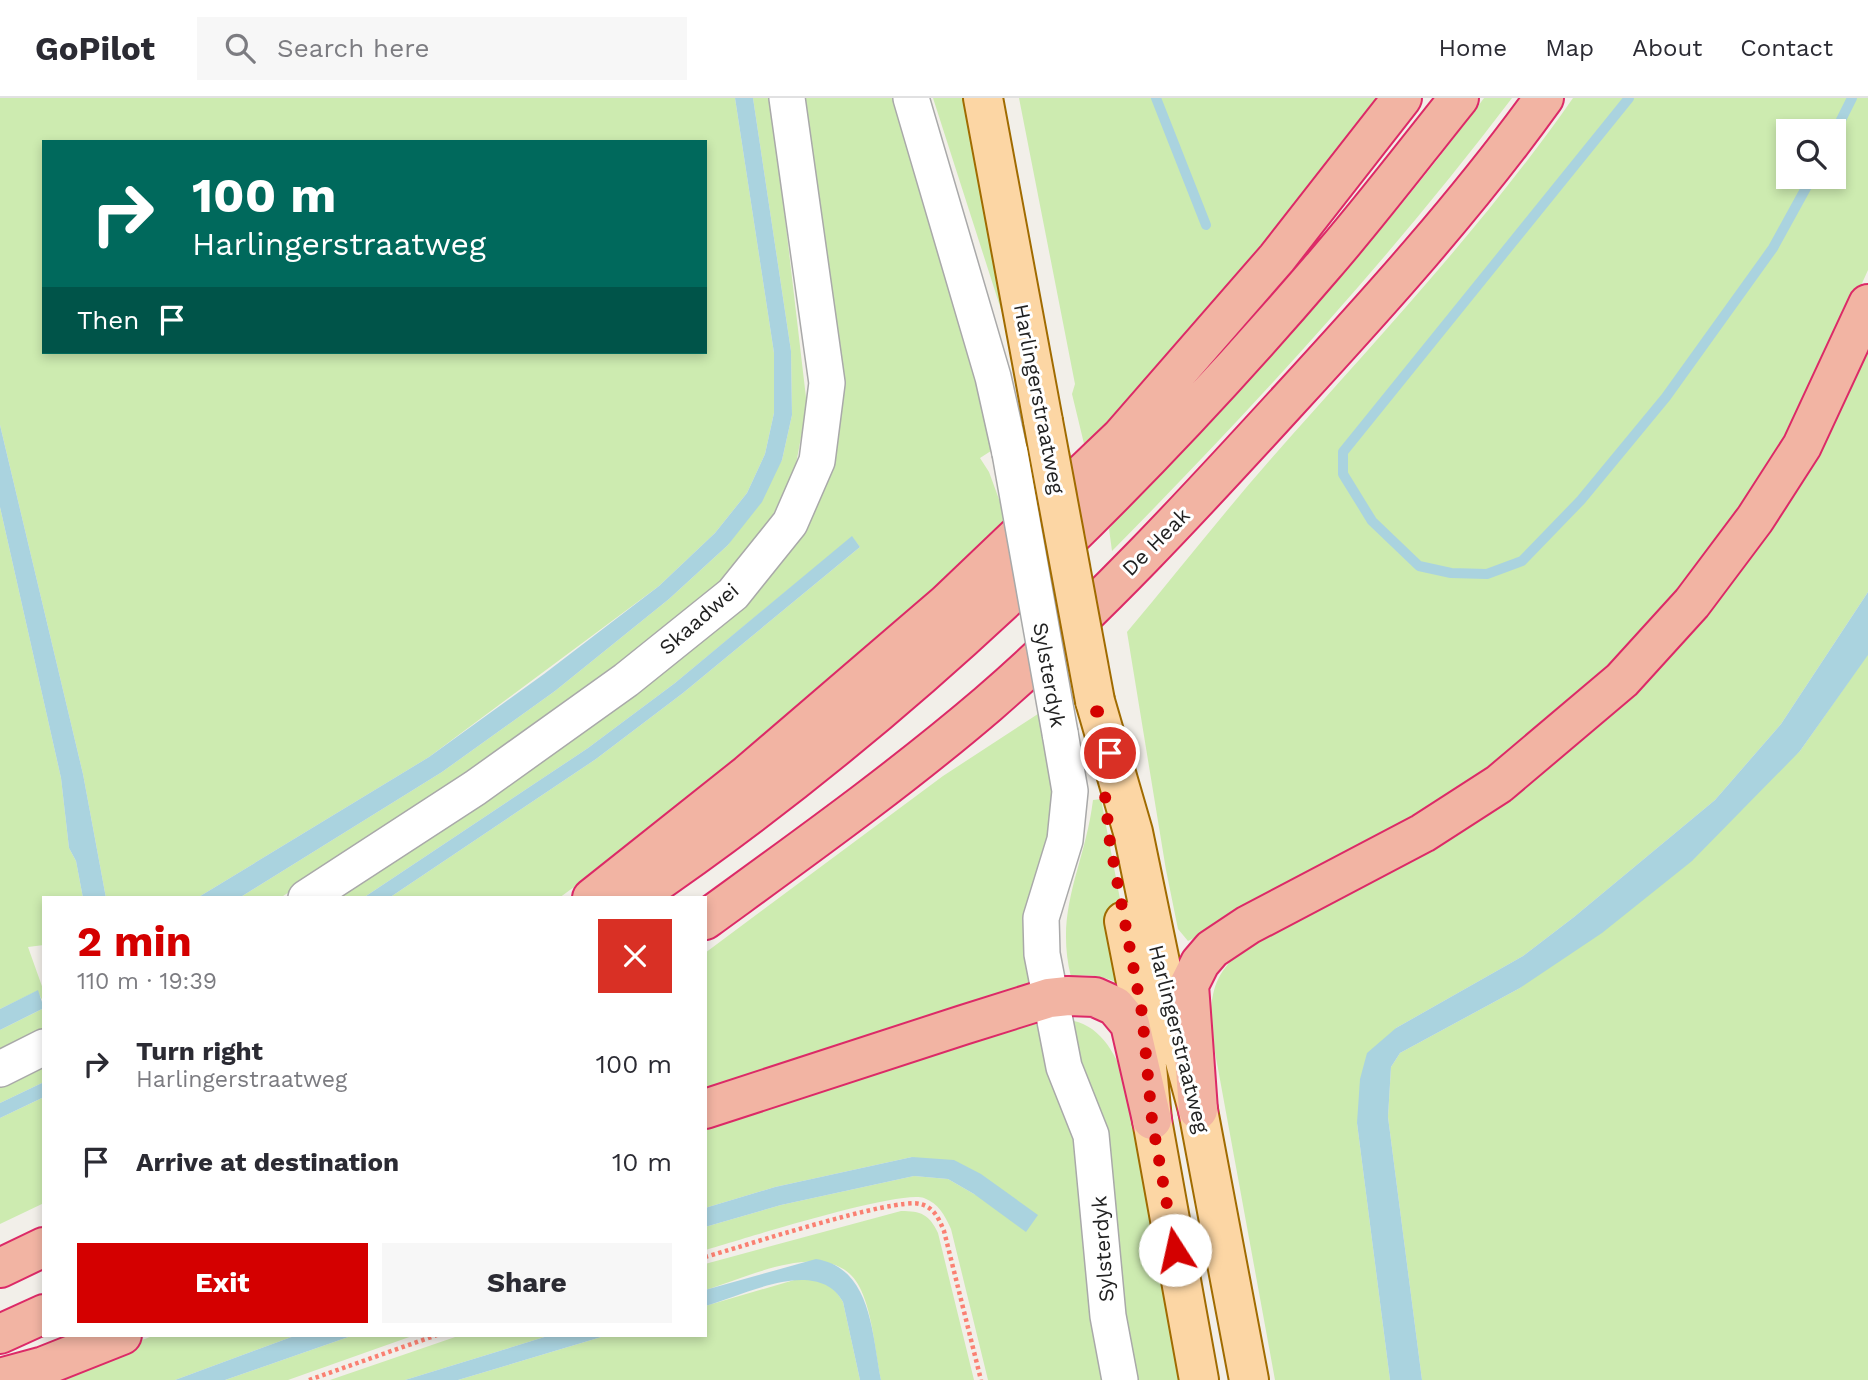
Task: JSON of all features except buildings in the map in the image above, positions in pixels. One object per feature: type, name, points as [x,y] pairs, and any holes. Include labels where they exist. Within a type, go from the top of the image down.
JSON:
[{"type":"highway","points":[[595,896],[748,774],[946,604],[1121,437],[1276,258],[1402,98]]},
{"type":"highway","points":[[638,896],[700,853],[964,639],[1144,464],[1324,265],[1459,98]]},
{"type":"highway","name":"De Heak","points":[[707,919],[853,812],[988,704],[1170,530],[1351,332],[1513,142],[1544,98]]},
{"type":"highway","points":[[1198,1110],[1189,985],[1200,962],[1212,949],[1248,925],[1423,833],[1499,784],[1622,680],[1692,603],[1755,519],[1802,446],[1868,304]]},
{"type":"highway","points":[[707,1108],[1049,998],[1095,998],[1115,1006],[1130,1024],[1152,1120]]},
{"type":"highway","points":[[0,1268],[42,1248]]},
{"type":"highway","points":[[0,1334],[42,1315]]},
{"type":"highway","points":[[0,1378],[44,1366],[117,1337]]},
{"type":"main road","name":"Harlingerstraatweg","points":[[983,98],[1095,701],[1110,843],[1142,1013],[1152,1120],[1199,1380]]},
{"type":"main road","name":"Harlingerstraatweg","points":[[1095,701],[1133,832],[1166,991],[1198,1110],[1249,1380]]},
{"type":"street","name":"Skaadwei","points":[[309,896],[475,788],[626,680],[733,594],[790,523],[817,461],[827,383],[787,98]]},
{"type":"street","name":"Sylsterdyk","points":[[911,98],[993,377],[1010,453],[1070,791],[1065,840],[1041,918],[1042,954],[1064,1067],[1091,1135],[1108,1316],[1120,1380]]},
{"type":"street","points":[[0,1069],[42,1048]]},
{"type":"path","points":[[707,1256],[900,1204],[920,1204],[937,1213],[944,1231],[981,1380]]},
{"type":"path","points":[[309,1380],[431,1337]]},
{"type":"green space","points":[[0,98],[735,98],[774,353],[774,413],[765,454],[747,493],[715,533],[659,586],[429,757],[200,896],[106,896],[83,774],[0,425]]},
{"type":"green space","points":[[753,98],[771,98],[807,406],[795,469],[769,523],[721,581],[575,698],[488,762],[283,896],[242,896],[442,772],[555,691],[669,599],[728,545],[782,460],[792,415],[791,351]]},
{"type":"green space","points":[[802,98],[897,98],[994,449],[980,458],[989,472],[1011,532],[711,787],[562,896],[392,896],[596,759],[683,693],[860,547],[852,537],[675,683],[588,748],[366,896],[341,896],[458,821],[641,689],[752,598],[782,563],[824,488],[838,434],[842,379]]},
{"type":"green space","points":[[933,98],[966,98],[1005,322]]},
{"type":"green space","points":[[1019,98],[1385,98],[1305,202],[1086,452],[1072,394],[1075,384]]},
{"type":"green space","points":[[1484,98],[1512,98],[1466,158],[1320,331],[1112,551],[1109,529],[1153,478],[1231,398],[1330,289],[1394,214]]},
{"type":"green space","points":[[1573,98],[1868,98],[1868,270],[1793,437],[1684,597],[1491,776],[1323,875],[1188,941],[1178,929],[1166,870],[1127,632],[1252,481],[1388,328],[1502,192]]},
{"type":"green space","points":[[1868,335],[1868,592],[1781,724],[1715,800],[1523,956],[1396,1028],[1357,1123],[1390,1380],[1275,1380],[1210,1025],[1212,1002],[1220,976],[1240,951],[1625,685]]},
{"type":"green space","points":[[0,507],[61,778],[69,848],[76,861],[83,896],[42,896],[42,945],[28,947],[42,986],[42,1000],[37,991],[0,1009]]},
{"type":"green space","points":[[1868,654],[1868,1380],[1422,1380],[1388,1117],[1391,1067],[1400,1053],[1520,988],[1800,751]]},
{"type":"green space","points":[[1044,710],[1060,747],[1036,989],[707,1092],[707,952],[943,776]]},
{"type":"green space","points":[[1101,799],[1138,994],[1107,979],[1071,977],[1067,953],[1068,909],[1093,800]]},
{"type":"green space","points":[[42,1009],[42,1031],[0,1051],[0,1030]]},
{"type":"green space","points":[[1039,1019],[1078,1138],[1106,1380],[988,1380],[951,1229],[934,1203],[924,1198],[909,1197],[853,1208],[707,1249],[707,1226],[781,1205],[914,1176],[948,1179],[974,1194],[1037,1215],[912,1157],[775,1187],[707,1207],[707,1120]]},
{"type":"green space","points":[[1067,1020],[1088,1026],[1104,1040],[1111,1049],[1124,1079],[1180,1380],[1133,1380],[1091,1098]]},
{"type":"green space","points":[[42,1068],[42,1083],[0,1103],[0,1087]]},
{"type":"green space","points":[[42,1098],[42,1204],[0,1224],[0,1118]]},
{"type":"green space","points":[[901,1211],[924,1215],[938,1233],[974,1380],[881,1380],[871,1323],[861,1290],[849,1273],[832,1264],[790,1264],[707,1289],[707,1263]]},
{"type":"green space","points":[[801,1278],[826,1284],[843,1302],[860,1380],[458,1380],[601,1337],[707,1337],[707,1305]]},
{"type":"green space","points":[[150,1337],[292,1337],[175,1380],[40,1380]]},
{"type":"green space","points":[[348,1337],[409,1337],[288,1380],[225,1380]]},
{"type":"green space","points":[[455,1337],[545,1337],[405,1380],[330,1380]]},
{"type":"water","points":[[735,98],[753,98],[791,351],[792,415],[782,460],[762,502],[728,545],[669,599],[555,691],[442,772],[242,896],[200,896],[429,757],[659,586],[715,533],[747,493],[765,454],[774,413],[774,353]]},
{"type":"water","points":[[0,425],[83,774],[106,896],[83,896],[76,861],[69,848],[61,778],[0,507]]},
{"type":"water","points":[[852,536],[860,547],[683,693],[596,759],[392,896],[366,896],[588,748],[675,683]]},
{"type":"water","points":[[1868,592],[1868,655],[1800,751],[1692,861],[1602,933],[1520,988],[1400,1053],[1391,1067],[1388,1117],[1422,1380],[1390,1380],[1357,1123],[1360,1079],[1367,1053],[1396,1028],[1523,956],[1715,800],[1781,724]]},
{"type":"water","points":[[38,990],[42,1002],[42,1009],[0,1030],[0,1009]]},
{"type":"water","points":[[42,1083],[42,1098],[0,1118],[0,1103]]},
{"type":"water","points":[[912,1157],[954,1160],[981,1174],[1038,1215],[1026,1232],[974,1194],[948,1179],[914,1176],[781,1205],[707,1226],[707,1207],[775,1187]]},
{"type":"water","points":[[816,1259],[835,1265],[849,1275],[866,1306],[881,1380],[860,1380],[843,1302],[831,1289],[816,1282],[798,1280],[759,1288],[707,1305],[707,1289]]},
{"type":"water","points":[[292,1337],[348,1337],[225,1380],[175,1380]]},
{"type":"water","points":[[545,1337],[601,1337],[458,1380],[405,1380]]},
{"type":"waterway","points":[[1156,98],[1206,225]]},
{"type":"waterway","points":[[1629,98],[1343,452],[1343,474],[1372,521],[1419,566],[1451,573],[1487,574],[1522,561],[1581,500],[1666,397],[1773,248],[1805,189]]},
{"type":"waterway","points":[[1842,119],[1852,98]]},
{"type":"route","points":[[1110,753],[1095,701],[1110,843],[1142,1013],[1152,1120],[1175,1250]]}]
